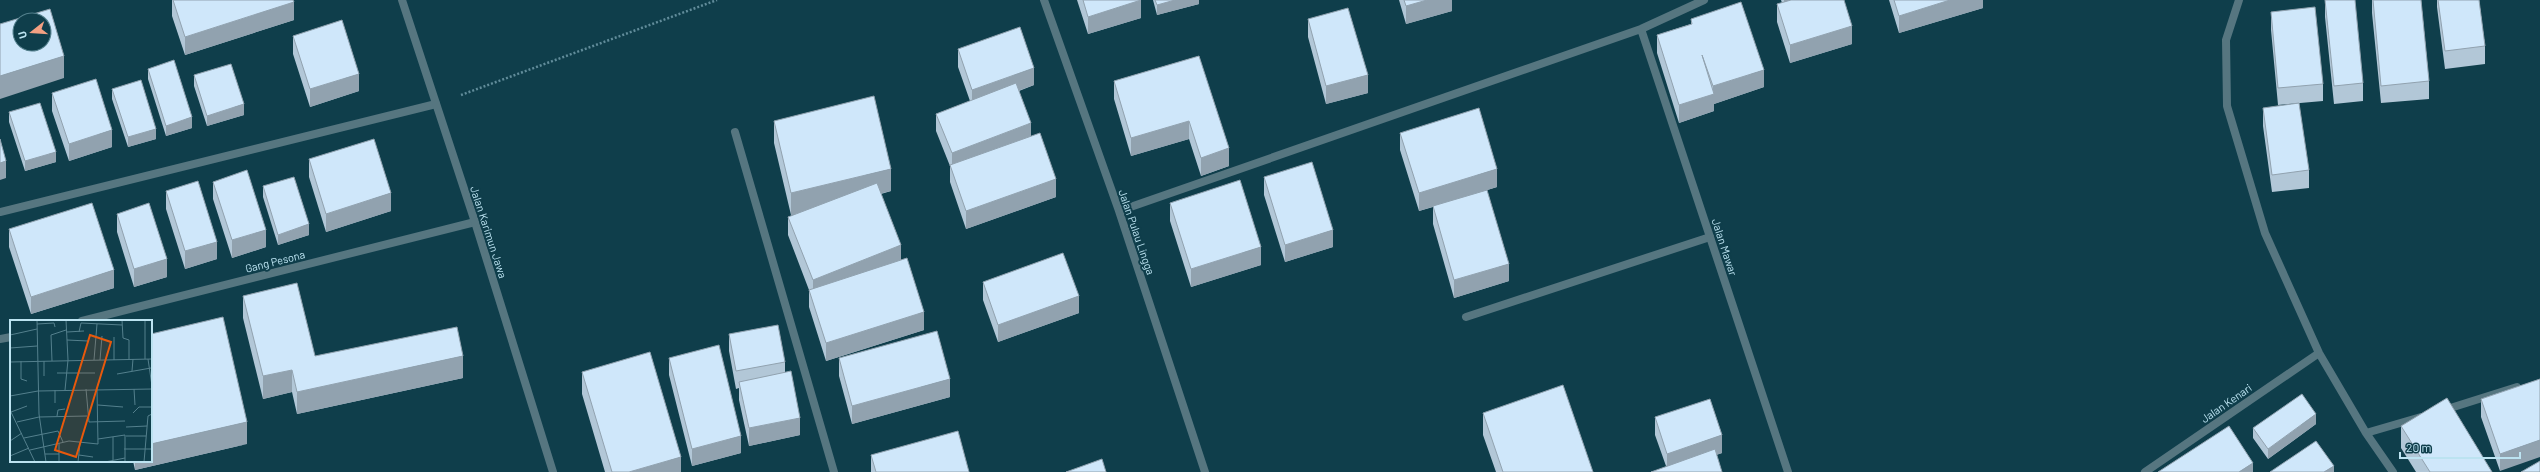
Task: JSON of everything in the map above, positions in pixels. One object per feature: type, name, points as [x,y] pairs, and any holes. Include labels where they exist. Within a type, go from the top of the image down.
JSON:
[{"type":"street","name":"Jalan Karimun Jawa","points":[[402,0],[475,222],[553,472]]},
{"type":"street","name":"Jalan Pulau Lingga","points":[[1044,0],[1119,211],[1206,472]]},
{"type":"street","points":[[1119,211],[1641,29],[1704,0]]},
{"type":"street","points":[[2239,0],[2226,40],[2227,106],[2265,233],[2319,353],[2366,433],[2393,472]]},
{"type":"street","name":"Jalan Mawar","points":[[1641,29],[1788,472]]},
{"type":"street","points":[[0,212],[436,104]]},
{"type":"street","points":[[735,132],[834,472]]},
{"type":"street","name":"Gang Pesona","points":[[86,320],[475,222]]},
{"type":"street","points":[[1466,317],[1710,237]]},
{"type":"street","points":[[0,339],[10,337]]},
{"type":"street","name":"Jalan Kenari","points":[[2145,472],[2319,353]]},
{"type":"street","points":[[2366,433],[2525,385]]},
{"type":"path","points":[[436,104],[717,0]]},
{"type":"building","points":[[173,0],[293,0],[294,2],[185,37]]},
{"type":"building","points":[[1083,0],[1141,0],[1088,17]]},
{"type":"building","points":[[1155,0],[1175,0],[1157,5]]},
{"type":"building","points":[[1404,0],[1427,0],[1406,6]]},
{"type":"building","points":[[1791,0],[1844,0],[1852,26],[1790,45],[1777,4]]},
{"type":"building","points":[[1894,0],[1950,0],[1899,16]]},
{"type":"building","points":[[2325,0],[2355,0],[2363,83],[2334,86]]},
{"type":"building","points":[[2373,0],[2421,0],[2429,81],[2381,86]]},
{"type":"building","points":[[2438,0],[2479,0],[2485,46],[2445,51]]},
{"type":"building","points":[[1741,2],[1764,70],[1713,86],[1702,55],[1714,94],[1679,105],[1657,35],[1692,24],[1691,19]]},
{"type":"building","points":[[2315,7],[2323,84],[2278,88],[2271,12]]},
{"type":"building","points":[[1348,8],[1368,75],[1326,86],[1308,19]]},
{"type":"building","points":[[50,9],[51,12],[40,12]]},
{"type":"building","points":[[52,16],[64,56],[0,76],[0,24],[12,20],[12,52],[52,52]]},
{"type":"building","points":[[342,20],[359,74],[310,89],[293,36]]},
{"type":"building","points":[[1020,27],[1034,68],[972,90],[958,49]]},
{"type":"building","points":[[1199,56],[1229,148],[1201,158],[1189,121],[1131,138],[1114,81]]},
{"type":"building","points":[[174,60],[192,117],[166,126],[148,69]]},
{"type":"building","points":[[231,64],[244,104],[207,116],[194,75]]},
{"type":"building","points":[[96,79],[112,130],[69,144],[52,93]]},
{"type":"building","points":[[141,80],[156,129],[128,137],[112,89]]},
{"type":"building","points":[[1016,83],[1031,123],[952,153],[936,114]]},
{"type":"building","points":[[874,96],[891,169],[791,193],[774,121]]},
{"type":"building","points":[[40,103],[56,152],[25,161],[9,112]]},
{"type":"building","points":[[2299,103],[2309,170],[2272,175],[2263,108]]},
{"type":"building","points":[[1479,108],[1497,169],[1419,193],[1400,133]]},
{"type":"building","points":[[1040,133],[1056,179],[966,211],[950,165]]},
{"type":"building","points":[[0,139],[6,161],[0,163]]},
{"type":"building","points":[[374,139],[391,193],[326,214],[309,159]]},
{"type":"building","points":[[1312,162],[1333,230],[1285,245],[1264,177]]},
{"type":"building","points":[[247,170],[266,230],[232,240],[213,182]]},
{"type":"building","points":[[294,177],[309,224],[278,235],[263,186]]},
{"type":"building","points":[[1240,180],[1261,247],[1191,269],[1170,203]]},
{"type":"building","points":[[198,181],[217,242],[185,251],[166,191]]},
{"type":"building","points":[[877,183],[901,245],[813,280],[788,217]]},
{"type":"building","points":[[1487,190],[1509,264],[1454,280],[1433,206]]},
{"type":"building","points":[[92,203],[114,270],[31,297],[9,229]]},
{"type":"building","points":[[149,203],[167,259],[134,269],[117,214]]},
{"type":"building","points":[[1063,253],[1079,296],[998,325],[983,282]]},
{"type":"building","points":[[907,258],[924,312],[826,343],[809,290]]},
{"type":"building","points":[[297,283],[315,356],[457,327],[463,356],[297,392],[292,370],[263,376],[243,296]]},
{"type":"building","points":[[223,317],[247,422],[152,444],[152,334]]},
{"type":"building","points":[[778,325],[785,362],[736,371],[729,334]]},
{"type":"building","points":[[937,331],[950,379],[852,406],[839,358]]},
{"type":"building","points":[[719,345],[741,436],[692,449],[669,358]]},
{"type":"building","points":[[650,352],[681,457],[629,472],[612,472],[582,372]]},
{"type":"building","points":[[791,371],[800,418],[749,428],[739,382]]},
{"type":"building","points":[[2540,379],[2540,440],[2500,454],[2481,399]]},
{"type":"building","points":[[1563,385],[1593,472],[1503,472],[1483,413]]},
{"type":"building","points":[[2302,394],[2316,414],[2268,449],[2253,428]]},
{"type":"building","points":[[2447,398],[2492,472],[2430,472],[2401,426]]},
{"type":"building","points":[[1710,399],[1722,435],[1667,454],[1655,417]]},
{"type":"building","points":[[2229,426],[2253,463],[2239,472],[2158,472]]},
{"type":"building","points":[[958,431],[969,472],[876,472],[871,455]]},
{"type":"building","points":[[2316,441],[2334,466],[2324,472],[2270,472]]},
{"type":"building","points":[[1715,449],[1722,472],[1651,472]]},
{"type":"building","points":[[1102,459],[1106,472],[1066,472]]},
{"type":"building","points":[[2540,461],[2540,472],[2521,472]]}]
